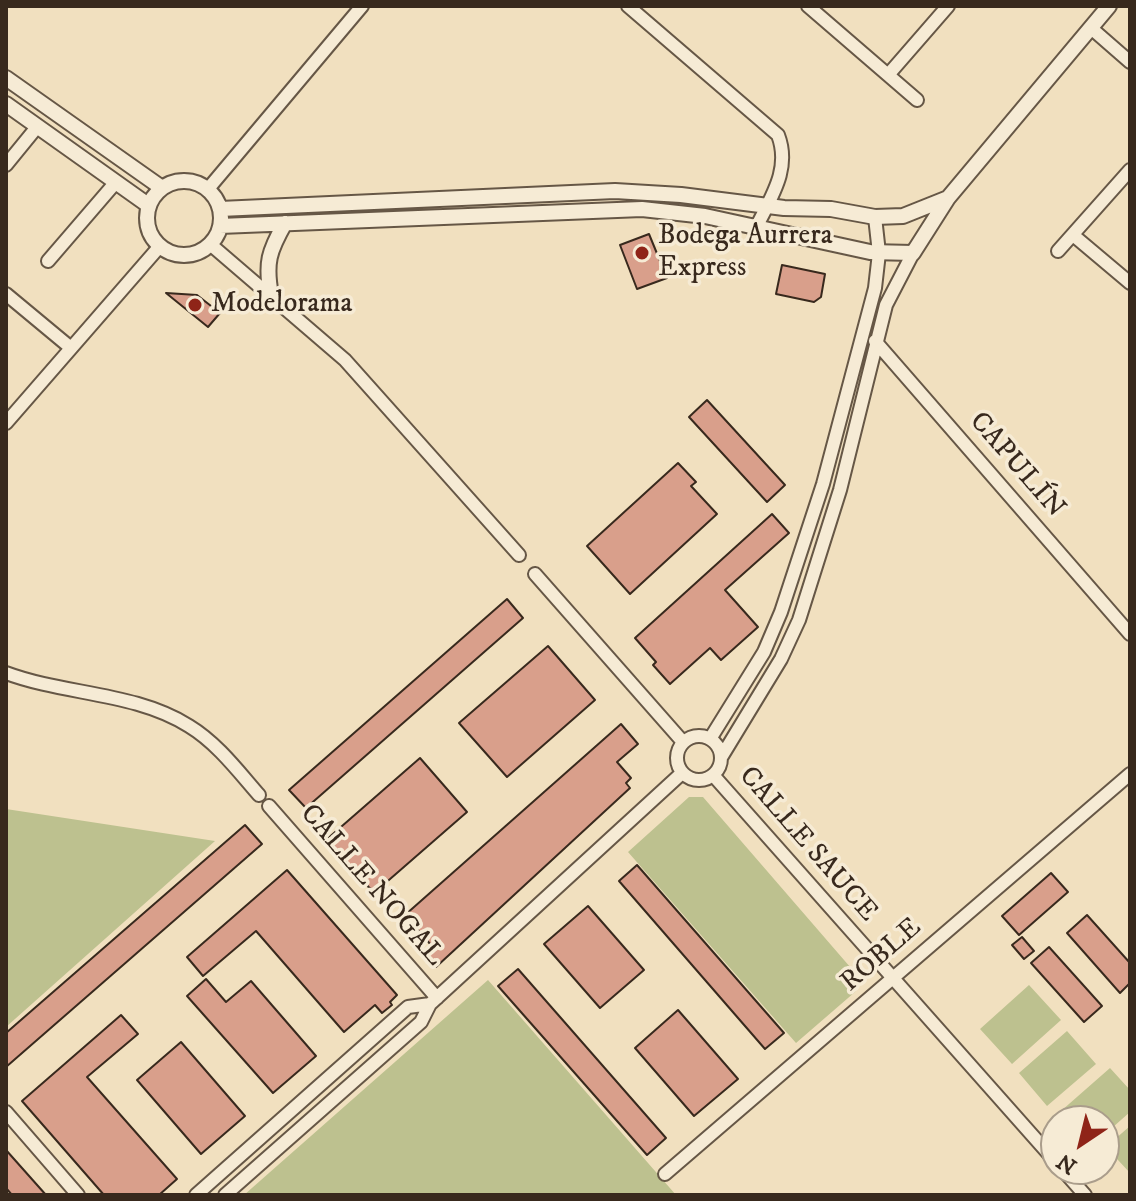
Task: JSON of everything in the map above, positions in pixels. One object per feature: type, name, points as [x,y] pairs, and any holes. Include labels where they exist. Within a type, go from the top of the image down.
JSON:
[{"type":"street","points":[[208,189],[362,6]]},
{"type":"street","points":[[628,6],[778,135],[782,149],[781,174],[757,226]]},
{"type":"street","points":[[808,6],[917,100]]},
{"type":"street","points":[[888,75],[948,6]]},
{"type":"street","points":[[722,756],[718,746],[710,739],[691,737],[683,742],[677,761],[682,773],[695,779],[713,775],[720,767],[722,756],[781,659],[799,620],[840,490],[891,292],[948,198],[1109,6]]},
{"type":"street","points":[[1091,28],[1130,62]]},
{"type":"street","points":[[6,78],[162,188]]},
{"type":"street","points":[[6,104],[148,205]]},
{"type":"street","points":[[6,165],[37,127]]},
{"type":"street","points":[[1058,251],[1130,170]]},
{"type":"street","points":[[185,181],[208,189],[220,209],[220,226],[210,244],[195,253],[176,254],[160,246],[148,227],[148,205],[162,188],[185,181]]},
{"type":"street","points":[[48,261],[116,182]]},
{"type":"street","points":[[220,209],[615,191],[831,209],[875,217],[903,216],[948,198]]},
{"type":"street","points":[[220,226],[642,209],[679,212],[757,226],[879,253],[913,253]]},
{"type":"street","points":[[793,234],[803,209]]},
{"type":"street","points":[[710,739],[764,652],[781,612],[823,484],[865,330],[879,253],[875,217]]},
{"type":"street","points":[[271,295],[266,270],[271,249],[285,223]]},
{"type":"street","points":[[1073,235],[1130,283]]},
{"type":"street","points":[[210,244],[345,360],[519,555]]},
{"type":"street","points":[[7,420],[160,246]]},
{"type":"street","points":[[6,294],[71,348]]},
{"type":"street","name":"CAPULÍN","points":[[865,330],[1130,634]]},
{"type":"street","points":[[535,574],[683,742]]},
{"type":"street","points":[[6,673],[31,682],[136,704],[178,720],[221,753],[259,795]]},
{"type":"street","points":[[225,1195],[421,1022],[433,1001],[682,773]]},
{"type":"street","name":"ROBLE","points":[[665,1174],[1130,774]]},
{"type":"street","name":"CALLE SAUCE","points":[[713,775],[1040,1144]]},
{"type":"street","name":"CALLE NOGAL","points":[[269,806],[433,1001]]},
{"type":"street","points":[[196,1195],[408,1007],[433,1001]]},
{"type":"street","points":[[6,1112],[78,1195]]},
{"type":"green space","points":[[689,797],[703,797],[857,975],[855,992],[796,1043],[628,852]]},
{"type":"green space","points":[[6,809],[215,841],[6,1027]]},
{"type":"green space","points":[[488,980],[676,1195],[244,1195]]},
{"type":"green space","points":[[1029,985],[1061,1020],[1012,1064],[980,1029]]},
{"type":"green space","points":[[1067,1031],[1096,1064],[1048,1105],[1019,1073]]},
{"type":"green space","points":[[1110,1068],[1130,1090],[1130,1112],[1120,1121],[1120,1105],[1068,1105]]},
{"type":"green space","points":[[1130,1126],[1130,1173],[1120,1162],[1120,1135]]},
{"type":"building","points":[[649,234],[667,278],[637,289],[620,245]]},
{"type":"building","points":[[782,265],[825,274],[821,297],[814,302],[776,294]]},
{"type":"building","name":"Modelorama","points":[[166,293],[197,295],[220,313],[208,327]]},
{"type":"building","points":[[707,400],[785,485],[767,502],[689,417]]},
{"type":"building","points":[[678,463],[696,482],[691,486],[717,514],[630,594],[587,546]]},
{"type":"building","points":[[772,514],[789,533],[725,590],[758,627],[721,660],[710,648],[670,684],[635,638]]},
{"type":"building","points":[[507,599],[523,618],[306,808],[289,790]]},
{"type":"building","points":[[548,646],[595,700],[507,777],[459,723]]},
{"type":"building","points":[[621,724],[638,744],[617,762],[631,778],[626,783],[630,788],[436,967],[423,952],[431,945],[405,915]]},
{"type":"building","points":[[420,758],[467,812],[374,893],[326,840]]},
{"type":"building","points":[[245,825],[262,844],[6,1067],[6,1033]]},
{"type":"building","points":[[637,865],[784,1033],[765,1049],[619,881]]},
{"type":"building","points":[[287,870],[397,995],[390,1002],[392,1005],[382,1013],[375,1005],[344,1032],[256,931],[203,976],[187,957]]},
{"type":"building","points":[[1051,873],[1068,892],[1019,935],[1002,916]]},
{"type":"building","points":[[588,906],[644,970],[600,1008],[544,944]]},
{"type":"building","points":[[1087,915],[1130,963],[1130,983],[1120,993],[1067,933]]},
{"type":"building","points":[[1022,937],[1034,951],[1024,959],[1012,945]]},
{"type":"building","points":[[1049,947],[1102,1006],[1084,1022],[1031,963]]},
{"type":"building","points":[[518,969],[666,1138],[647,1155],[498,986]]},
{"type":"building","points":[[206,979],[226,1002],[251,981],[316,1056],[273,1093],[187,996]]},
{"type":"building","points":[[678,1010],[738,1079],[694,1116],[635,1048]]},
{"type":"building","points":[[121,1015],[138,1034],[87,1077],[177,1179],[159,1195],[104,1195],[22,1101]]},
{"type":"building","points":[[181,1042],[245,1116],[201,1154],[137,1080]]},
{"type":"building","points":[[6,1150],[46,1195],[12,1195],[6,1188]]},
{"type":"place","name":"Bodega Aurrera Express","points":[[642,253]]},
{"type":"place","name":"Modelorama","points":[[195,305]]}]
